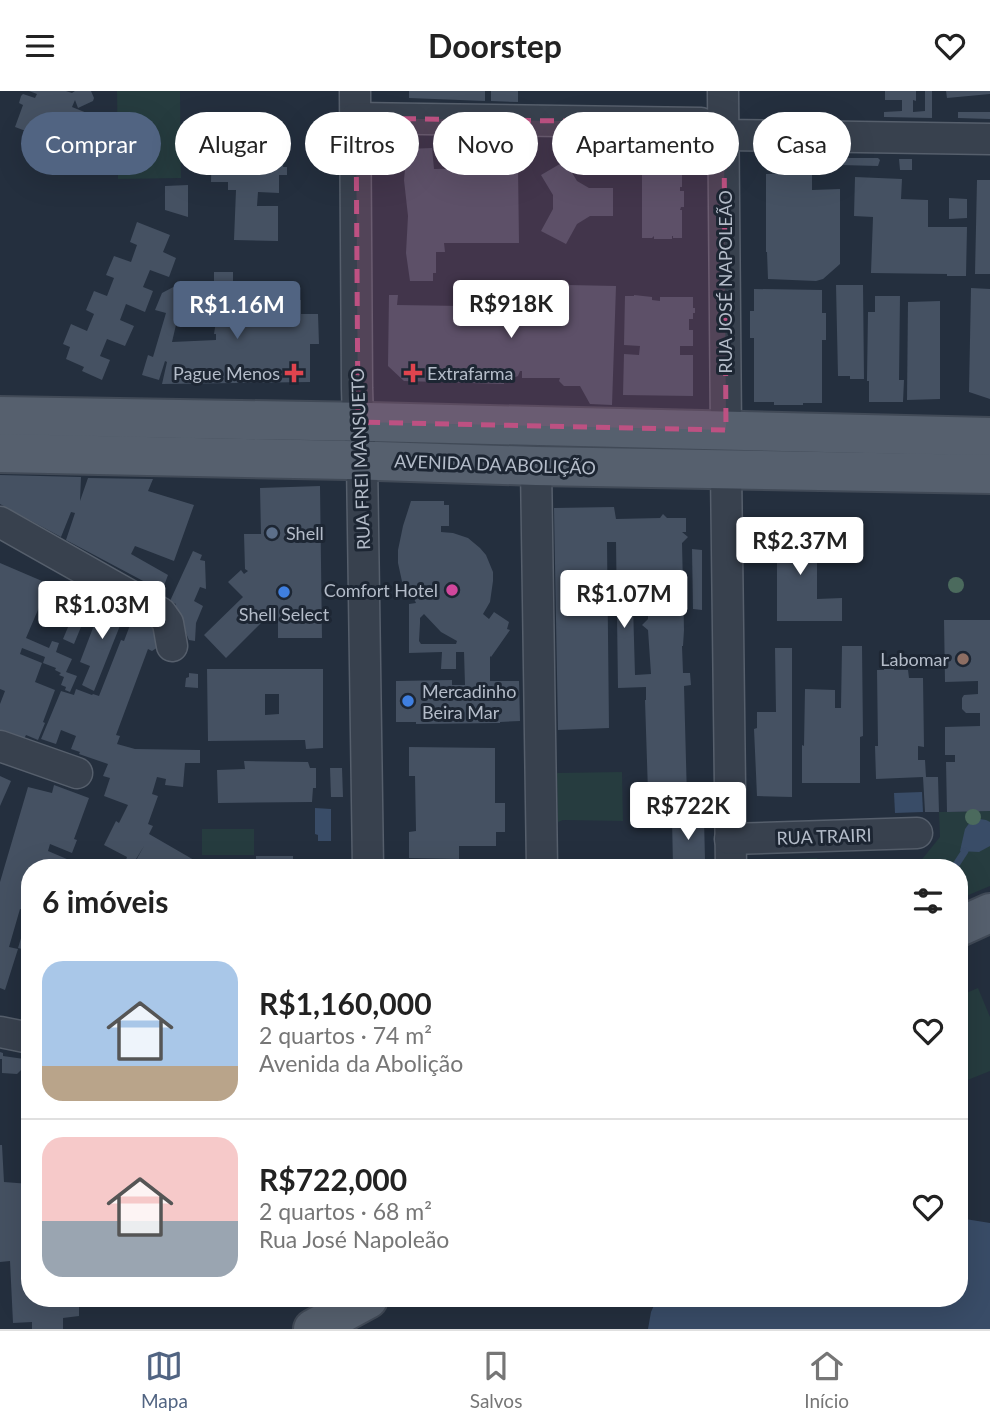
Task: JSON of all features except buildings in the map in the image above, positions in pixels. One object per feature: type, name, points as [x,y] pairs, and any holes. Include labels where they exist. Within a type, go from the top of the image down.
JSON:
[{"type":"main road","points":[[0,416],[990,437]]},
{"type":"main road","name":"AVENIDA DA ABOLIÇÃO","points":[[0,453],[990,474]]},
{"type":"main road","points":[[968,923],[990,913]]},
{"type":"main road","points":[[313,1329],[353,1307]]},
{"type":"street","name":"RUA JOSÉ NAPOLEÃO","points":[[723,91],[723,112]]},
{"type":"street","points":[[356,104],[552,115]]},
{"type":"street","name":"RUA FREI MANSUETO","points":[[356,104],[358,422],[362,460],[368,859]]},
{"type":"street","points":[[739,135],[990,139]]},
{"type":"street","name":"RUA JOSÉ NAPOLEÃO","points":[[724,175],[726,430]]},
{"type":"street","points":[[536,466],[542,859]]},
{"type":"street","points":[[726,469],[731,859]]},
{"type":"street","points":[[0,522],[161,613],[168,623],[172,646]]},
{"type":"street","points":[[0,746],[77,773]]},
{"type":"street","name":"RUA TRAIRI","points":[[730,839],[917,833]]},
{"type":"street","points":[[0,1032],[21,1036]]},
{"type":"highlighted area","points":[[356,118],[701,123],[724,135],[726,430],[358,422]]},
{"type":"green space","points":[[117,91],[180,91],[180,112],[175,112],[175,175],[181,175],[181,178],[118,179],[118,175],[161,175],[161,112],[117,112]]},
{"type":"green space","points":[[622,772],[623,821],[558,822],[557,773]]},
{"type":"green space","points":[[990,811],[990,886],[968,895],[968,859],[922,859],[940,837],[939,812]]},
{"type":"green space","points":[[202,829],[254,829],[254,855],[202,855]]},
{"type":"green space","points":[[978,988],[990,1017],[990,1071],[968,1080],[968,992]]},
{"type":"water","points":[[922,792],[923,812],[895,813],[894,793]]},
{"type":"water","points":[[315,808],[331,809],[331,841],[318,841],[318,835],[315,834]]},
{"type":"water","points":[[973,818],[990,822],[990,846],[979,852],[960,851],[965,829]]},
{"type":"water","points":[[968,1219],[990,1223],[990,1329],[648,1329],[653,1307],[968,1307]]},
{"type":"waterway","points":[[960,859],[965,851]]},
{"type":"place","name":"Pague Menos","points":[[294,373]]},
{"type":"place","name":"Extrafarma","points":[[413,373]]},
{"type":"place","name":"Shell","points":[[272,533]]},
{"type":"place","name":"Comfort Hotel","points":[[452,590]]},
{"type":"place","name":"Shell Select","points":[[284,592]]},
{"type":"place","name":"Labomar","points":[[963,659]]},
{"type":"place","name":"Mercadinho Beira Mar","points":[[408,701]]}]
